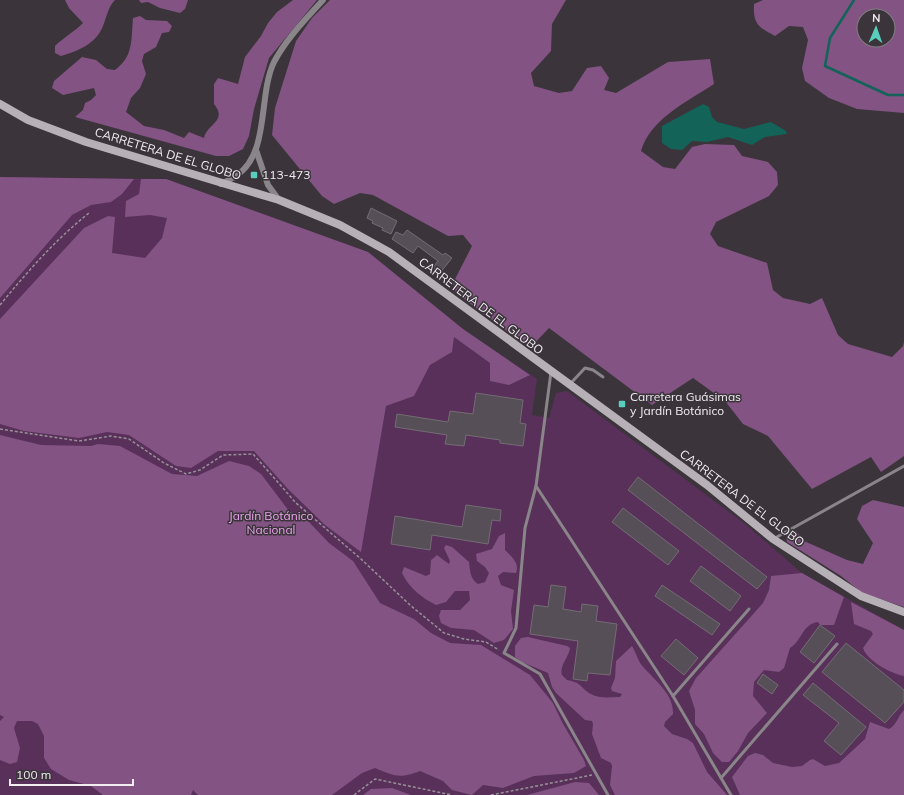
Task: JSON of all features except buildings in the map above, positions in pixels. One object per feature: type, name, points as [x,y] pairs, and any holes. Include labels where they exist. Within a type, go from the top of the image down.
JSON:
[{"type":"main road","name":"CARRETERA DE EL GLOBO","points":[[0,104],[28,120],[86,142],[221,184],[279,200],[340,225],[389,252],[707,485],[773,539],[861,596],[904,612]]},
{"type":"street","points":[[221,184],[238,175],[250,161],[256,150],[262,123],[265,91],[274,63],[292,35],[323,0]]},
{"type":"street","points":[[256,150],[268,185],[279,200]]},
{"type":"lane","points":[[569,385],[585,368],[593,370],[603,377]]},
{"type":"lane","points":[[551,372],[536,486],[525,528],[516,628],[504,653],[540,674],[608,795]]},
{"type":"lane","points":[[773,539],[904,466]]},
{"type":"lane","points":[[536,486],[673,696],[731,795]]},
{"type":"lane","points":[[673,696],[749,609]]},
{"type":"lane","points":[[721,778],[837,644]]},
{"type":"path","points":[[0,305],[41,257],[74,225],[89,213]]},
{"type":"path","points":[[0,429],[79,442],[111,436],[130,439],[164,463],[186,474],[200,470],[223,455],[253,454],[296,504],[361,559],[410,605],[444,633],[464,639],[486,642],[504,653]]},
{"type":"path","points":[[491,795],[596,774]]},
{"type":"path","points":[[354,795],[375,779],[452,795]]},
{"type":"green space","points":[[65,0],[115,0],[96,38],[86,46],[61,56],[55,53],[55,46],[83,23],[69,8]]},
{"type":"green space","points":[[139,0],[188,0],[185,9],[180,13],[160,8],[148,2],[141,3]]},
{"type":"green space","points":[[293,0],[317,0],[269,58],[254,109],[249,136],[243,149],[229,156],[216,156],[75,117],[83,110],[85,103],[96,95],[94,88],[63,95],[52,88],[54,81],[82,57],[96,60],[107,69],[115,70],[121,65],[129,53],[133,18],[140,16],[146,20],[167,21],[172,26],[169,32],[162,33],[156,47],[144,54],[142,61],[146,74],[140,88],[131,98],[126,112],[144,126],[164,130],[184,138],[189,132],[204,138],[206,133],[218,119],[219,115],[214,104],[214,84],[218,78],[238,84],[245,57],[277,12]]},
{"type":"green space","points":[[330,0],[566,0],[552,24],[551,51],[531,73],[534,86],[559,93],[572,91],[587,68],[601,66],[609,78],[604,90],[616,93],[668,62],[710,59],[714,84],[682,104],[661,120],[653,129],[641,151],[663,167],[675,169],[692,147],[705,144],[734,145],[742,156],[768,162],[777,172],[778,185],[769,196],[716,222],[710,234],[718,246],[767,263],[773,290],[783,298],[810,304],[822,298],[838,335],[848,344],[892,357],[903,346],[904,342],[904,456],[881,472],[871,457],[812,489],[768,436],[743,424],[725,401],[693,378],[652,405],[549,328],[530,348],[456,293],[453,283],[472,246],[463,235],[448,236],[373,195],[360,193],[334,204],[322,196],[272,135],[275,108],[296,41],[312,18]]},
{"type":"green space","points":[[763,0],[904,0],[904,113],[857,109],[829,98],[805,81],[802,68],[808,40],[803,27],[789,26],[775,36],[764,30],[758,24],[754,16],[754,4]]},
{"type":"green space","name":"Jardín Botánico Nacional","points":[[0,177],[166,179],[368,252],[463,329],[537,379],[532,415],[549,418],[556,393],[567,391],[744,523],[802,573],[904,630],[904,795],[0,795]]},
{"type":"green space","points":[[0,177],[134,179],[122,194],[111,202],[91,205],[72,215],[0,298]]},
{"type":"green space","points":[[141,179],[166,179],[368,252],[463,329],[530,375],[509,385],[490,381],[490,363],[454,337],[452,352],[430,365],[414,396],[386,406],[361,552],[325,525],[288,489],[254,451],[218,451],[191,468],[176,466],[129,435],[107,432],[79,438],[24,431],[0,424],[0,319],[84,228],[108,216],[115,217],[112,253],[145,258],[162,238],[167,218],[150,215],[125,217],[126,201],[139,194]]},
{"type":"green space","points":[[0,435],[41,445],[91,446],[98,444],[120,446],[172,474],[197,476],[229,461],[249,466],[261,474],[289,511],[309,522],[329,543],[353,561],[380,603],[414,619],[431,633],[450,643],[481,645],[530,675],[553,703],[586,766],[574,773],[534,776],[503,788],[483,785],[472,795],[452,790],[443,781],[420,771],[397,776],[375,768],[362,773],[332,795],[198,795],[193,790],[191,795],[103,795],[91,786],[69,780],[51,769],[44,758],[44,736],[38,724],[32,721],[17,721],[14,728],[20,748],[17,762],[10,764],[0,760],[0,721],[4,717],[0,715]]},
{"type":"green space","points":[[873,500],[904,507],[904,607],[862,593],[841,576],[787,542],[786,535],[796,531],[804,541],[847,560],[863,564],[873,543],[857,519],[862,506]]},
{"type":"green space","points":[[505,533],[505,550],[516,563],[517,569],[516,573],[503,572],[498,576],[501,585],[514,590],[511,611],[513,629],[504,640],[494,643],[474,630],[451,628],[441,623],[439,616],[441,610],[460,610],[470,600],[469,591],[455,591],[446,602],[436,605],[416,592],[402,573],[404,567],[426,576],[430,574],[431,560],[437,555],[449,564],[450,561],[444,548],[446,545],[452,547],[469,562],[471,574],[475,582],[478,584],[485,582],[489,573],[485,567],[477,561],[476,554],[492,549],[499,536]]},
{"type":"green space","points":[[802,573],[844,597],[834,625],[820,625],[818,622],[813,623],[805,629],[794,645],[790,648],[784,668],[779,672],[764,670],[754,682],[753,696],[767,713],[748,733],[738,751],[729,762],[722,762],[713,753],[704,734],[695,724],[695,710],[689,691],[696,678],[763,603],[769,590],[771,576]]},
{"type":"green space","points":[[851,602],[904,630],[904,676],[893,673],[880,666],[865,653],[863,648],[873,634],[871,631],[854,624]]},
{"type":"green space","points":[[528,637],[570,648],[562,668],[562,675],[567,680],[579,684],[587,692],[594,696],[602,697],[620,697],[622,694],[612,691],[611,688],[615,678],[616,661],[632,646],[640,663],[666,692],[670,699],[673,714],[665,722],[664,726],[672,734],[687,739],[693,743],[707,772],[727,795],[615,795],[610,785],[612,766],[611,763],[601,758],[592,734],[592,721],[585,720],[556,693],[552,687],[548,673],[522,662],[515,657],[515,646],[521,638]]},
{"type":"green space","points":[[904,710],[904,795],[740,795],[732,777],[748,756],[755,753],[763,755],[773,763],[792,767],[802,766],[813,759],[825,766],[839,763],[865,739],[870,722],[889,729],[893,726]]},
{"type":"green space","points":[[575,782],[589,783],[599,795],[527,795]]},
{"type":"green space","points":[[392,788],[411,795],[363,795],[371,789]]},
{"type":"shaded area","points":[[703,104],[709,107],[712,117],[717,122],[744,129],[771,122],[786,131],[787,134],[765,137],[752,145],[728,137],[707,142],[692,141],[682,150],[671,149],[662,143],[662,126]]},
{"type":"waterway","points":[[854,0],[830,38],[825,66],[888,95],[904,95]]},
{"type":"place","name":"113-473","points":[[254,175]]},
{"type":"place","name":"Carretera Guásimas y Jardín Botánico","points":[[622,404]]}]
